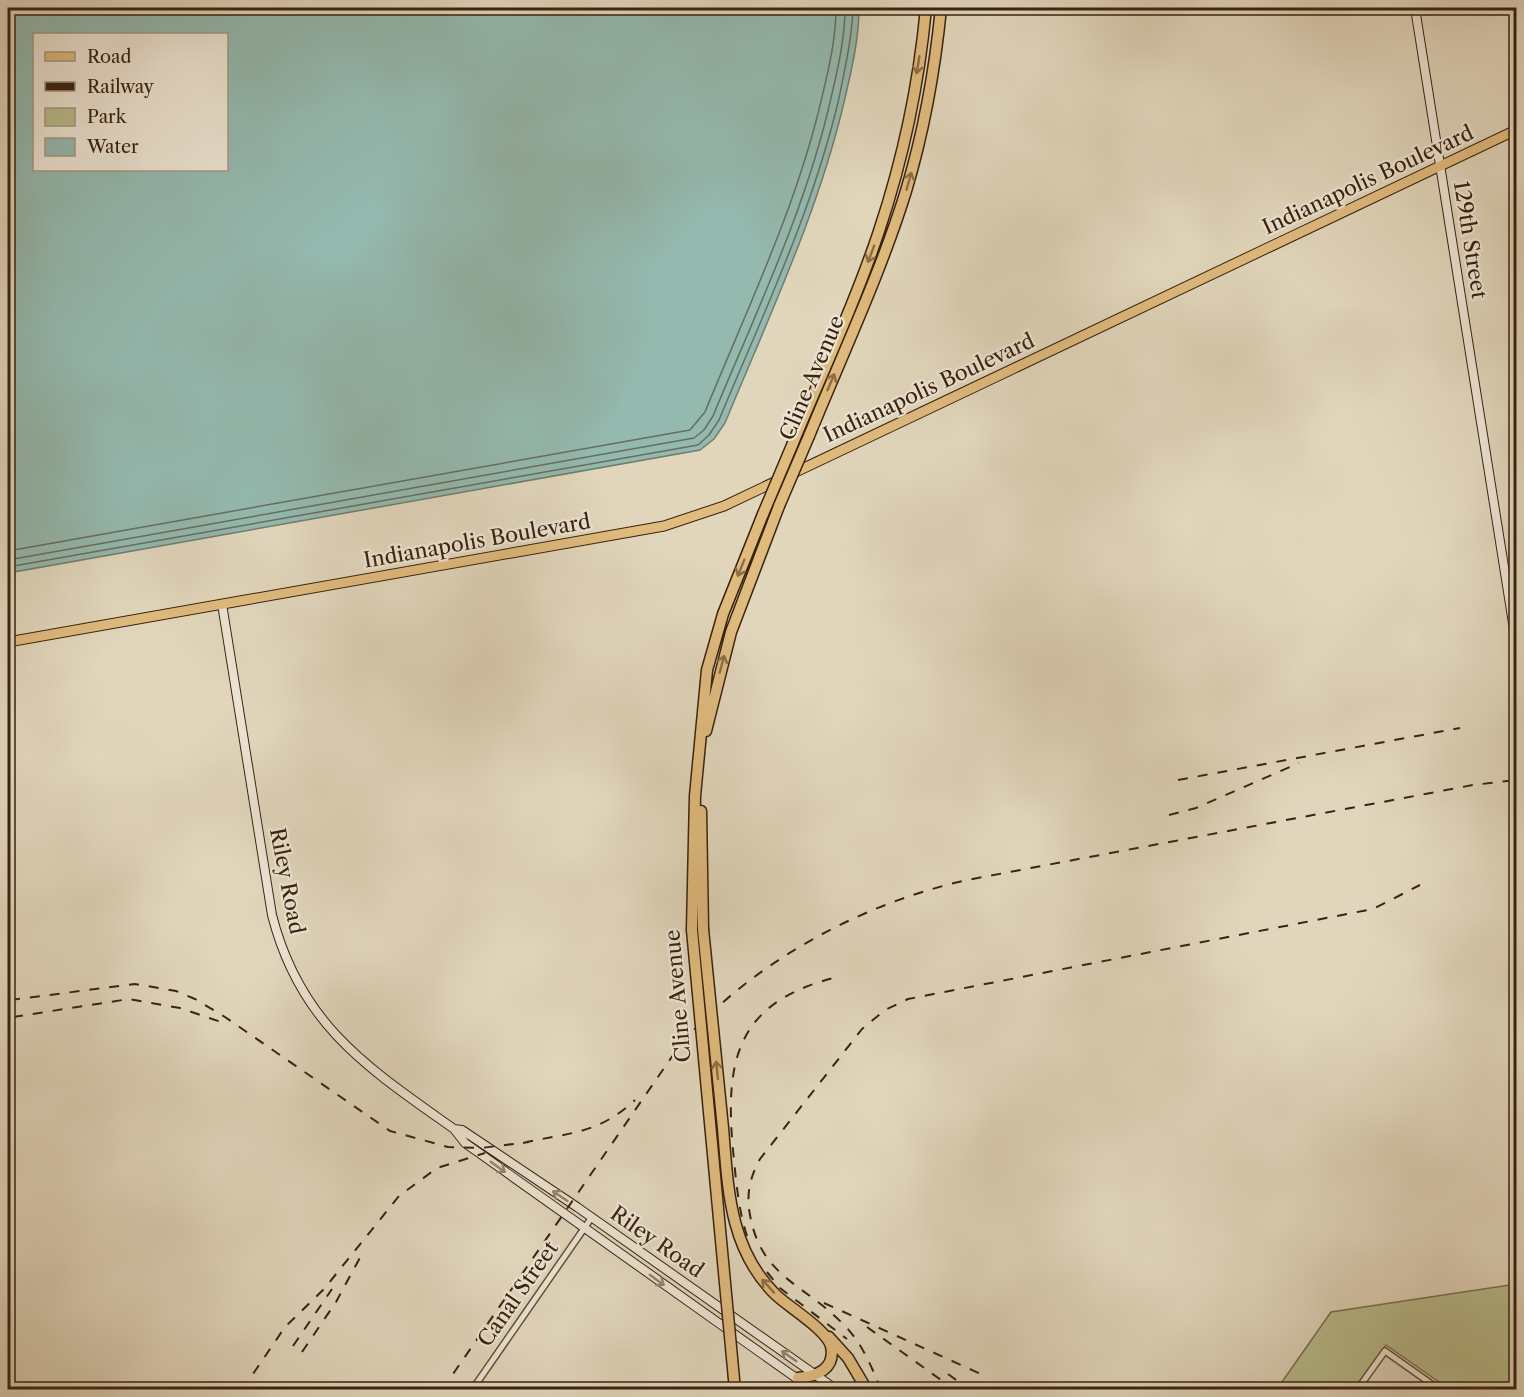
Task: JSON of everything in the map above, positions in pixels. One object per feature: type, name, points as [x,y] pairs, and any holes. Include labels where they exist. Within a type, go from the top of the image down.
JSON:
[{"type":"highway","name":"Cline Avenue","points":[[735,1389],[720,1230],[692,858],[707,670],[723,614],[871,254],[887,206],[910,115],[926,8]]},
{"type":"highway","name":"Cline Avenue","points":[[699,758],[731,632],[779,506],[873,282],[907,189],[927,103],[941,8]]},
{"type":"highway","points":[[708,721],[701,809],[697,929],[723,1128],[729,1202],[744,1251],[773,1292],[843,1351],[867,1389]]},
{"type":"highway","points":[[798,1378],[817,1376],[831,1360],[830,1343],[824,1334]]},
{"type":"main road","name":"129th Street","points":[[1415,8],[1516,642]]},
{"type":"main road","name":"Indianapolis Boulevard","points":[[8,642],[664,526],[693,518],[744,496],[1516,130]]},
{"type":"main road","name":"Riley Road","points":[[222,604],[269,901],[288,964],[308,1000],[343,1044],[374,1072],[454,1130],[465,1143],[813,1389]]},
{"type":"main road","name":"Riley Road","points":[[454,1130],[462,1130],[592,1217],[837,1389]]},
{"type":"street","name":"Canal Street","points":[[472,1389],[592,1217]]},
{"type":"street","points":[[1357,1389],[1385,1351],[1440,1389]]},
{"type":"green space","points":[[1516,1284],[1516,1389],[1449,1389],[1386,1345],[1354,1389],[1277,1389],[1331,1312]]},
{"type":"water","points":[[8,8],[859,8],[853,64],[845,98],[807,222],[725,423],[714,439],[700,450],[8,573]]},
{"type":"railway","points":[[1178,780],[1460,728]]},
{"type":"railway","points":[[1169,815],[1196,808],[1299,763]]},
{"type":"railway","points":[[442,1390],[680,1045],[709,1015],[741,988],[811,940],[887,904],[967,880],[1473,785],[1516,780]]},
{"type":"railway","points":[[881,1390],[865,1354],[849,1330],[828,1310],[786,1278],[764,1253],[756,1236],[748,1200],[751,1179],[760,1159],[862,1029],[885,1010],[908,999],[1373,909],[1420,885]]},
{"type":"railway","points":[[747,1236],[738,1194],[731,1116],[732,1086],[737,1059],[746,1036],[760,1016],[780,1000],[807,986],[841,976]]},
{"type":"railway","points":[[10,1000],[135,984],[176,991],[195,999],[225,1017],[390,1131],[448,1147],[481,1148],[529,1142]]},
{"type":"railway","points":[[13,1017],[129,999],[180,1008],[224,1023]]},
{"type":"railway","points":[[523,1143],[569,1134],[595,1126],[608,1120],[635,1100]]},
{"type":"railway","points":[[242,1390],[285,1327],[324,1289],[399,1196],[437,1168],[485,1153]]},
{"type":"railway","points":[[302,1352],[336,1302],[363,1252]]},
{"type":"railway","points":[[767,1272],[780,1288],[847,1339]]},
{"type":"railway","points":[[293,1346],[332,1289]]},
{"type":"railway","points":[[824,1303],[983,1375]]},
{"type":"railway","points":[[867,1327],[955,1390]]},
{"type":"railway","points":[[948,1374],[970,1390]]}]
